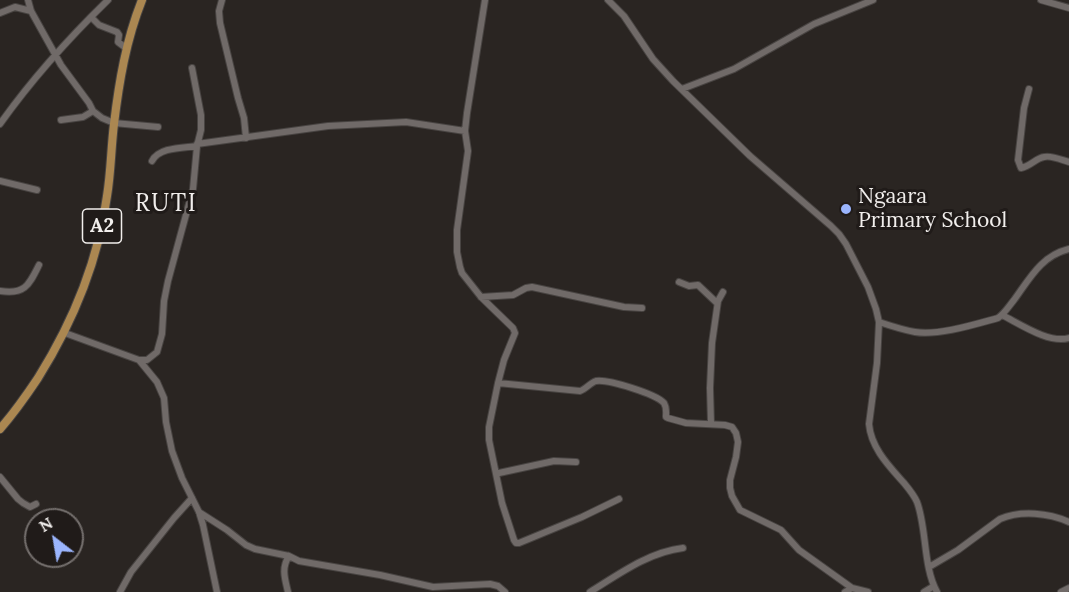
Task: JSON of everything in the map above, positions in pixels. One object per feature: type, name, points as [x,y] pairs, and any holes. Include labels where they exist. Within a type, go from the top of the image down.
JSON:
[{"type":"main road","name":"A2","points":[[0,429],[28,394],[64,333],[89,273],[100,234],[107,196],[114,123],[126,48],[142,0]]},
{"type":"street","points":[[28,0],[30,11],[56,56],[93,111],[114,123],[158,127]]},
{"type":"street","points":[[0,124],[34,79],[108,0]]},
{"type":"street","points":[[222,0],[219,11],[220,23],[244,118],[246,138]]},
{"type":"street","points":[[485,0],[465,131],[468,151],[456,230],[457,252],[462,273],[515,333],[504,360],[489,427],[491,453],[510,530],[516,543],[582,517],[619,499]]},
{"type":"street","points":[[608,0],[624,16],[653,59],[682,89],[750,156],[839,234],[846,244],[868,287],[879,322],[870,433],[885,462],[917,500],[935,589],[924,592]]},
{"type":"street","points":[[682,89],[734,69],[814,24],[873,0]]},
{"type":"street","points":[[1041,0],[1069,8]]},
{"type":"street","points":[[0,13],[15,7],[30,11]]},
{"type":"street","points":[[91,16],[99,25],[117,32],[118,42],[126,48]]},
{"type":"street","points":[[64,333],[140,360],[147,360],[157,352],[162,334],[168,281],[193,189],[197,145],[201,130],[201,115],[192,68]]},
{"type":"street","points":[[1029,89],[1024,108],[1018,160],[1021,168],[1047,156],[1069,162]]},
{"type":"street","points":[[61,120],[83,117],[93,111]]},
{"type":"street","points":[[152,161],[158,153],[168,150],[328,126],[406,122],[465,131]]},
{"type":"street","points":[[0,181],[37,190]]},
{"type":"street","points":[[879,322],[925,333],[994,319],[1002,315],[1043,261],[1069,249]]},
{"type":"street","points":[[0,292],[25,288],[39,265]]},
{"type":"street","points":[[679,282],[698,285],[717,303]]},
{"type":"street","points":[[481,297],[513,295],[532,287],[624,308],[642,308]]},
{"type":"street","points":[[711,424],[710,372],[717,303],[723,292]]},
{"type":"street","points":[[1002,315],[1043,336],[1063,340],[1069,338]]},
{"type":"street","points":[[140,360],[161,389],[164,398],[172,451],[199,512],[207,538],[217,592]]},
{"type":"street","points":[[498,383],[580,392],[594,382],[611,382],[660,400],[666,408],[668,418],[686,423],[729,425],[736,433],[737,450],[730,488],[740,510],[781,530],[799,550],[852,588],[868,592]]},
{"type":"street","points":[[496,472],[554,460],[576,462]]},
{"type":"street","points":[[0,477],[23,503],[30,507],[36,504]]},
{"type":"street","points":[[120,592],[131,572],[192,498]]},
{"type":"street","points":[[199,512],[246,545],[300,561],[433,587],[463,589],[494,584],[505,592]]},
{"type":"street","points":[[929,567],[1007,516],[1043,515],[1069,522]]},
{"type":"street","points":[[590,592],[651,557],[669,549],[683,548]]},
{"type":"street","points":[[288,592],[284,576],[285,562],[289,556]]},
{"type":"street","points":[[845,592],[852,588]]},
{"type":"street","points":[[1061,592],[1069,588]]},
{"type":"place","name":"Ngaara Primary School","points":[[846,209]]},
{"type":"district","name":"RUTI","points":[[166,204]]}]
